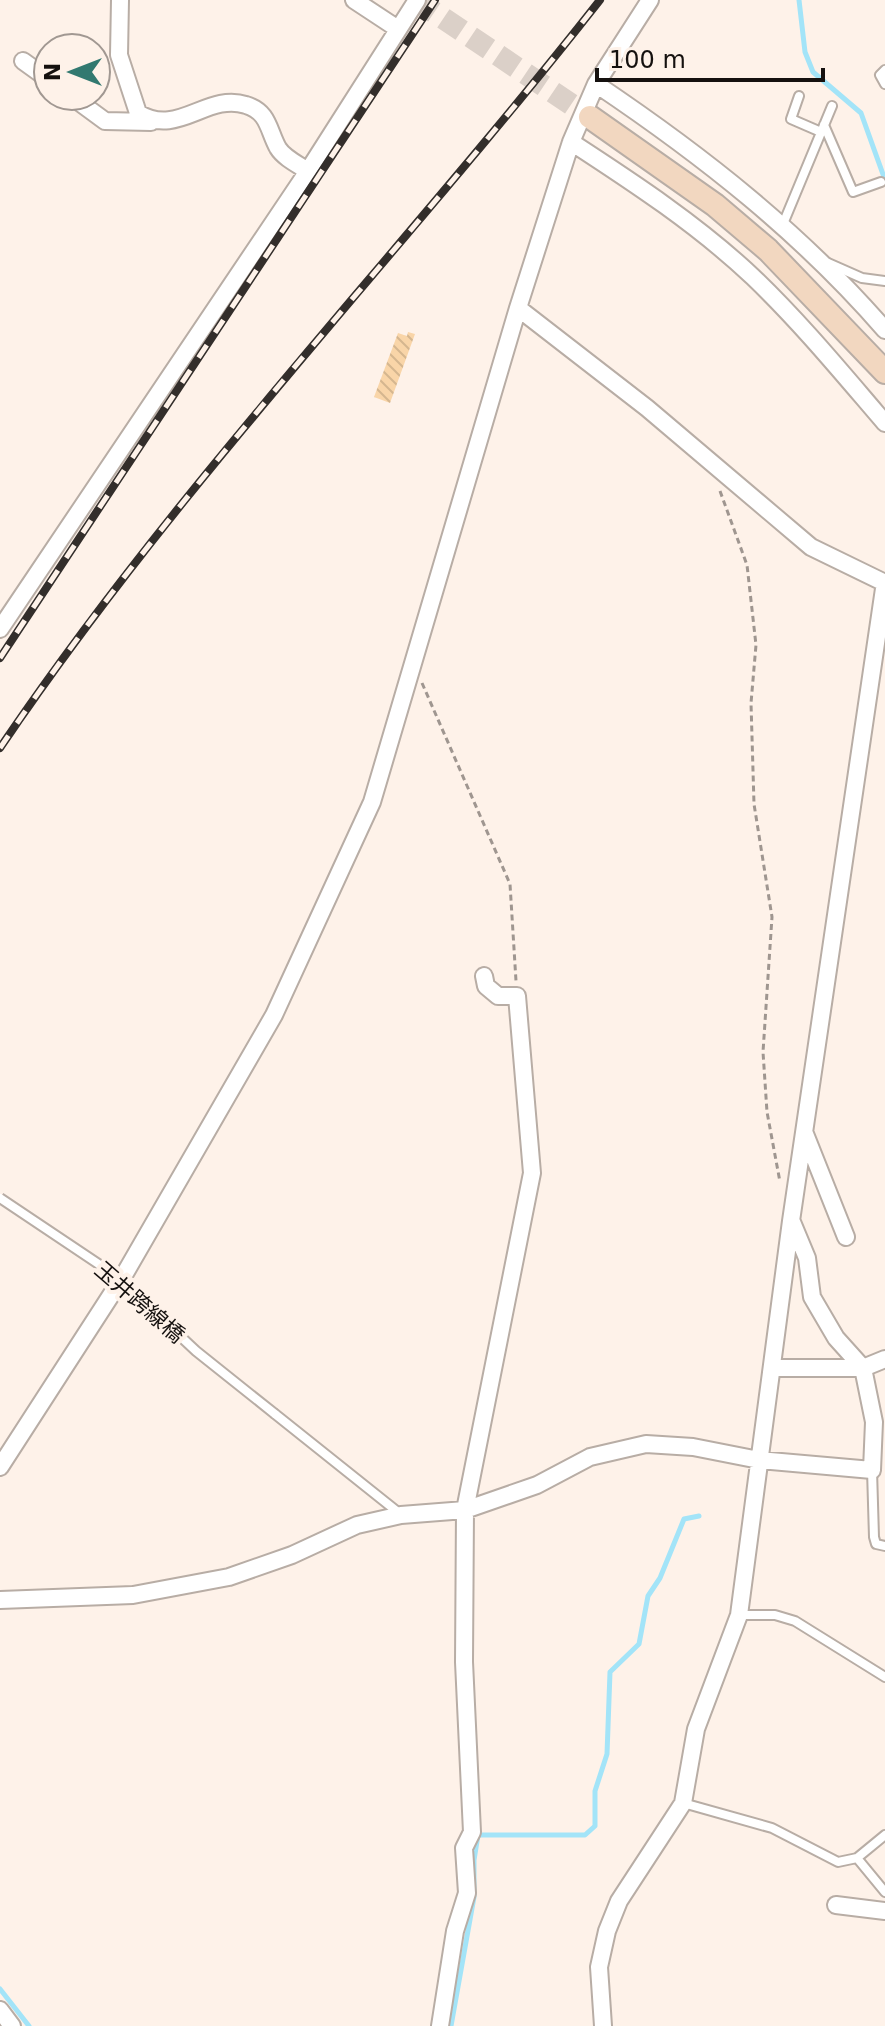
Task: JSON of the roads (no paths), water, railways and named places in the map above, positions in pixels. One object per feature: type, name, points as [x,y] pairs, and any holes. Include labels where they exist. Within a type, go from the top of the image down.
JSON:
[{"type":"street","points":[[120,0],[119,55],[138,113],[152,122]]},
{"type":"street","points":[[354,0],[398,29]]},
{"type":"street","points":[[0,629],[308,171],[417,0]]},
{"type":"street","points":[[0,1467],[124,1275],[274,1015],[372,802],[518,308],[571,142],[596,84],[650,0]]},
{"type":"street","points":[[23,61],[32,67]]},
{"type":"street","points":[[596,84],[721,172],[783,224],[885,330]]},
{"type":"street","points":[[93,112],[105,121],[152,122],[180,119],[220,103],[245,104],[265,115],[279,151],[308,171]]},
{"type":"street","points":[[590,117],[715,205],[768,250],[885,372]]},
{"type":"street","points":[[571,142],[653,195],[750,275],[798,322],[885,423]]},
{"type":"street","points":[[518,308],[562,339],[811,547],[885,582],[791,1221],[739,1615],[696,1729],[683,1803],[619,1901],[607,1931],[599,1967],[603,2026]]},
{"type":"street","points":[[440,2026],[455,1931],[467,1893],[464,1848],[472,1832],[464,1662],[465,1510],[532,1173],[517,996],[498,996],[486,986],[484,976]]},
{"type":"street","points":[[804,1132],[846,1237]]},
{"type":"street","points":[[0,1600],[75,1600],[190,1586],[229,1577],[292,1555],[357,1525],[401,1515],[465,1510],[537,1485],[590,1457],[646,1444],[693,1447],[759,1460],[872,1470],[874,1422],[863,1368],[836,1338],[812,1297],[807,1258],[791,1221]]},
{"type":"street","points":[[774,1368],[863,1368],[885,1359]]},
{"type":"street","points":[[836,1905],[885,1911]]},
{"type":"street","points":[[0,2010],[12,2026]]},
{"type":"lane","points":[[885,70],[880,75],[885,84]]},
{"type":"lane","points":[[799,96],[791,119],[823,128],[853,192],[881,182]]},
{"type":"lane","points":[[783,224],[832,106]]},
{"type":"lane","points":[[820,259],[862,278],[885,281]]},
{"type":"lane","name":"玉井跨線橋","points":[[0,1198],[115,1275],[196,1351],[401,1515]]},
{"type":"lane","points":[[872,1470],[874,1537],[876,1544],[885,1546]]},
{"type":"lane","points":[[739,1615],[775,1615],[795,1621],[885,1677]]},
{"type":"lane","points":[[683,1803],[772,1828],[838,1862],[857,1858],[885,1835]]},
{"type":"lane","points":[[857,1858],[885,1892]]},
{"type":"waterway","points":[[799,0],[805,52],[813,72],[861,113],[885,180]]},
{"type":"waterway","points":[[451,2026],[474,1897],[478,1835],[585,1835],[595,1826],[595,1791],[607,1754],[610,1672],[639,1644],[648,1596],[660,1578],[684,1519],[699,1516]]},
{"type":"waterway","points":[[0,1989],[29,2026]]},
{"type":"tunnel","points":[[416,0],[590,117]]},
{"type":"railway","points":[[0,658],[435,0]]},
{"type":"railway","points":[[0,748],[69,650],[217,461],[600,0]]}]
